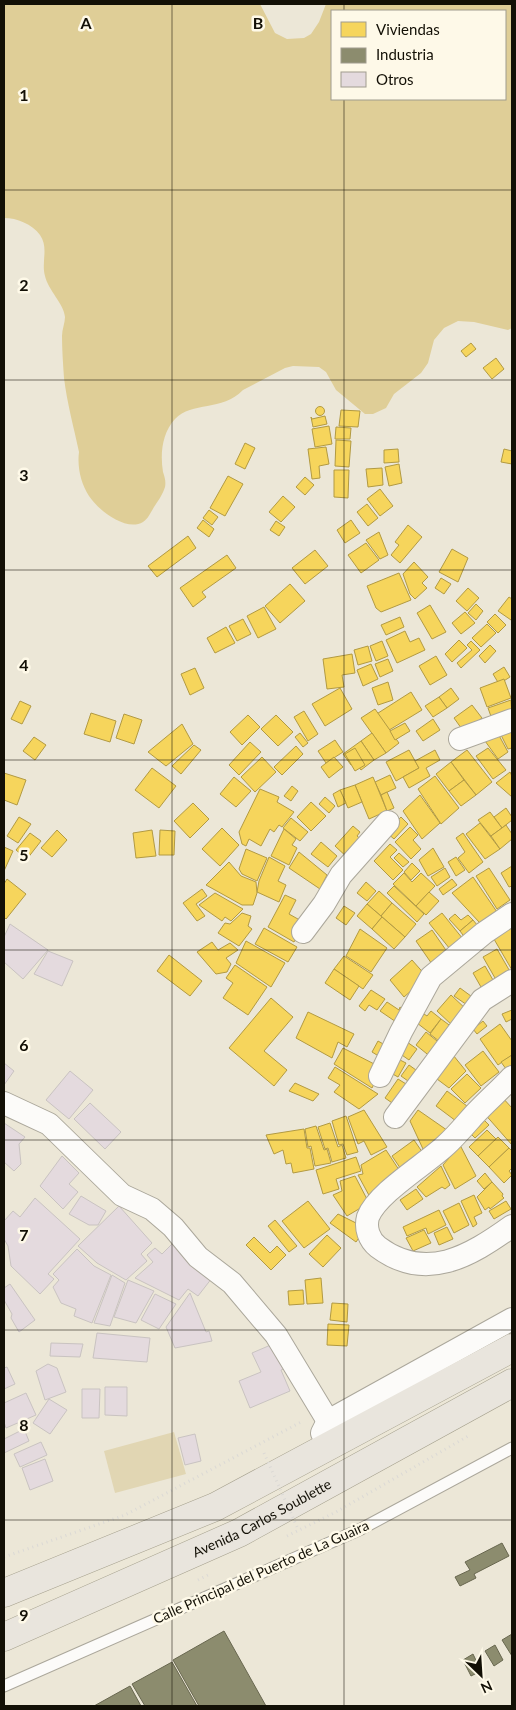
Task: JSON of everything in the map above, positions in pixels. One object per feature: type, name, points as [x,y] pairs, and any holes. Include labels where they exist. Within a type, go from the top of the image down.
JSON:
[{"type":"main road","points":[[4,1593],[215,1508],[512,1348]]},
{"type":"main road","name":"Avenida Carlos Soublette","points":[[4,1637],[239,1533],[512,1383]]},
{"type":"street","points":[[460,739],[512,720]]},
{"type":"street","points":[[303,932],[324,904],[341,875],[388,822]]},
{"type":"street","points":[[380,1076],[431,977],[484,933],[512,914]]},
{"type":"street","points":[[395,1117],[482,1000],[512,981]]},
{"type":"street","points":[[512,1078],[446,1145],[384,1194],[368,1216],[366,1231],[375,1245],[392,1257],[415,1264],[431,1265],[458,1259],[488,1244],[512,1226]]},
{"type":"street","points":[[4,1103],[49,1124],[122,1195],[152,1210],[173,1227],[198,1257],[232,1283],[276,1335],[328,1421]]},
{"type":"street","points":[[310,1456],[328,1421],[512,1319]]},
{"type":"lane","name":"Calle Principal del Puerto de La Guaira","points":[[4,1686],[361,1529],[512,1448]]},
{"type":"path","points":[[4,1557],[126,1515],[304,1420]]},
{"type":"path","points":[[264,1453],[298,1528],[336,1512]]},
{"type":"shaded area","points":[[4,4],[260,4],[275,33],[287,39],[304,38],[311,34],[319,22],[326,4],[512,4],[512,328],[508,330],[474,322],[458,321],[444,328],[434,340],[428,363],[421,373],[394,394],[386,408],[373,414],[365,414],[336,390],[326,372],[319,367],[293,366],[285,368],[226,401],[182,413],[175,419],[167,431],[163,444],[164,490],[143,522],[129,524],[113,518],[93,502],[84,486],[80,475],[79,452],[64,378],[62,336],[64,312],[45,276],[43,240],[37,231],[29,225],[14,219],[4,218]]},
{"type":"shaded area","points":[[174,1432],[186,1474],[115,1493],[104,1451]]},
{"type":"building: Viviendas","points":[[471,343],[476,349],[466,357],[461,351]]},
{"type":"building: Viviendas","points":[[496,358],[504,369],[492,379],[483,368]]},
{"type":"building: Viviendas","points":[[320,406],[325,411],[320,416],[315,411]]},
{"type":"building: Viviendas","points":[[341,410],[360,411],[358,427],[339,426]]},
{"type":"building: Viviendas","points":[[325,416],[327,424],[313,427],[311,417],[312,419]]},
{"type":"building: Viviendas","points":[[329,426],[332,444],[315,447],[312,429]]},
{"type":"building: Viviendas","points":[[336,427],[351,428],[350,439],[335,439]]},
{"type":"building: Viviendas","points":[[336,440],[351,441],[349,467],[335,466]]},
{"type":"building: Viviendas","points":[[245,443],[255,448],[245,469],[235,464]]},
{"type":"building: Viviendas","points":[[326,447],[329,464],[319,466],[320,478],[312,479],[308,449]]},
{"type":"building: Viviendas","points":[[398,449],[399,462],[384,463],[384,450]]},
{"type":"building: Viviendas","points":[[504,449],[512,451],[512,464],[501,462]]},
{"type":"building: Viviendas","points":[[399,464],[402,483],[389,486],[385,467]]},
{"type":"building: Viviendas","points":[[382,468],[383,485],[368,487],[366,469]]},
{"type":"building: Viviendas","points":[[334,470],[349,470],[348,498],[334,497]]},
{"type":"building: Viviendas","points":[[228,476],[243,484],[225,516],[210,508]]},
{"type":"building: Viviendas","points":[[305,477],[314,485],[305,495],[296,487]]},
{"type":"building: Viviendas","points":[[380,489],[393,506],[380,516],[367,499]]},
{"type":"building: Viviendas","points":[[283,496],[295,507],[281,522],[269,512]]},
{"type":"building: Viviendas","points":[[367,504],[378,518],[368,526],[357,512]]},
{"type":"building: Viviendas","points":[[209,510],[218,517],[212,525],[203,518]]},
{"type":"building: Viviendas","points":[[203,520],[214,529],[209,537],[197,528]]},
{"type":"building: Viviendas","points":[[351,520],[360,533],[345,543],[337,530]]},
{"type":"building: Viviendas","points":[[276,521],[285,527],[279,536],[270,530]]},
{"type":"building: Viviendas","points":[[408,525],[422,537],[400,563],[391,555],[399,545],[395,542]]},
{"type":"building: Viviendas","points":[[379,532],[388,555],[380,559],[366,540]]},
{"type":"building: Viviendas","points":[[188,536],[196,548],[157,577],[148,566]]},
{"type":"building: Viviendas","points":[[366,543],[379,560],[361,573],[348,555]]},
{"type":"building: Viviendas","points":[[452,549],[468,558],[458,582],[439,572]]},
{"type":"building: Viviendas","points":[[315,550],[328,566],[305,584],[292,568]]},
{"type":"building: Viviendas","points":[[227,555],[236,568],[202,592],[206,597],[193,607],[180,588]]},
{"type":"building: Viviendas","points":[[414,562],[428,577],[422,583],[427,588],[415,599],[410,594],[403,574]]},
{"type":"building: Viviendas","points":[[399,573],[411,600],[381,612],[376,608],[367,586]]},
{"type":"building: Viviendas","points":[[441,578],[451,584],[444,594],[435,588]]},
{"type":"building: Viviendas","points":[[290,584],[305,601],[280,623],[265,606]]},
{"type":"building: Viviendas","points":[[468,588],[479,598],[467,611],[456,601]]},
{"type":"building: Viviendas","points":[[509,597],[512,599],[511,620],[498,611]]},
{"type":"building: Viviendas","points":[[476,604],[483,611],[476,620],[468,613]]},
{"type":"building: Viviendas","points":[[430,605],[446,632],[432,639],[417,613]]},
{"type":"building: Viviendas","points":[[264,607],[276,629],[258,638],[247,616]]},
{"type":"building: Viviendas","points":[[465,612],[475,623],[461,634],[452,623]]},
{"type":"building: Viviendas","points":[[495,614],[506,625],[498,633],[487,622]]},
{"type":"building: Viviendas","points":[[400,617],[404,627],[386,635],[381,625]]},
{"type":"building: Viviendas","points":[[243,619],[251,634],[237,641],[229,626]]},
{"type":"building: Viviendas","points":[[487,624],[496,633],[481,647],[472,638]]},
{"type":"building: Viviendas","points":[[226,627],[235,643],[215,653],[207,638]]},
{"type":"building: Viviendas","points":[[405,631],[410,642],[419,638],[425,650],[397,663],[386,640]]},
{"type":"building: Viviendas","points":[[459,640],[467,648],[452,662],[445,654]]},
{"type":"building: Viviendas","points":[[382,641],[388,656],[376,661],[370,646]]},
{"type":"building: Viviendas","points":[[471,641],[480,650],[461,668],[457,663],[472,650],[467,645]]},
{"type":"building: Viviendas","points":[[490,645],[496,651],[485,663],[479,656]]},
{"type":"building: Viviendas","points":[[368,646],[372,661],[358,665],[354,650]]},
{"type":"building: Viviendas","points":[[352,654],[355,673],[342,675],[344,687],[327,689],[323,659]]},
{"type":"building: Viviendas","points":[[436,656],[447,675],[430,685],[419,666]]},
{"type":"building: Viviendas","points":[[388,659],[393,671],[380,677],[375,664]]},
{"type":"building: Viviendas","points":[[371,664],[378,679],[363,686],[357,670]]},
{"type":"building: Viviendas","points":[[504,667],[510,677],[499,684],[493,674]]},
{"type":"building: Viviendas","points":[[195,668],[204,688],[190,695],[181,674]]},
{"type":"building: Viviendas","points":[[504,679],[511,698],[487,707],[480,688]]},
{"type":"building: Viviendas","points":[[388,682],[393,700],[378,705],[372,688]]},
{"type":"building: Viviendas","points":[[340,688],[352,709],[325,726],[312,704]]},
{"type":"building: Viviendas","points":[[451,688],[459,699],[447,708],[439,697]]},
{"type":"building: Viviendas","points":[[411,692],[422,710],[386,732],[375,715]]},
{"type":"building: Viviendas","points":[[439,697],[447,708],[433,717],[425,706]]},
{"type":"building: Viviendas","points":[[511,700],[512,715],[493,722],[488,708]]},
{"type":"building: Viviendas","points":[[20,701],[31,706],[22,724],[11,719]]},
{"type":"building: Viviendas","points":[[472,705],[482,718],[464,732],[454,718]]},
{"type":"building: Viviendas","points":[[375,709],[399,743],[386,753],[361,718]]},
{"type":"building: Viviendas","points":[[304,711],[318,734],[308,741],[294,717]]},
{"type":"building: Viviendas","points":[[91,713],[116,721],[110,742],[84,734]]},
{"type":"building: Viviendas","points":[[124,714],[142,720],[134,744],[116,738]]},
{"type":"building: Viviendas","points":[[248,715],[260,727],[242,745],[230,732]]},
{"type":"building: Viviendas","points":[[276,715],[293,732],[278,746],[261,729]]},
{"type":"building: Viviendas","points":[[433,719],[440,730],[423,741],[416,731]]},
{"type":"building: Viviendas","points":[[405,723],[410,731],[395,740],[390,731]]},
{"type":"building: Viviendas","points":[[182,724],[193,744],[166,766],[148,752]]},
{"type":"building: Viviendas","points":[[512,724],[512,748],[508,749],[497,727]]},
{"type":"building: Viviendas","points":[[496,730],[508,752],[498,759],[480,734]]},
{"type":"building: Viviendas","points":[[300,733],[308,743],[303,747],[295,737]]},
{"type":"building: Viviendas","points":[[372,733],[386,753],[374,760],[361,741]]},
{"type":"building: Viviendas","points":[[34,737],[46,745],[35,760],[23,751]]},
{"type":"building: Viviendas","points":[[335,740],[343,752],[326,763],[318,751]]},
{"type":"building: Viviendas","points":[[361,741],[374,760],[361,770],[355,762],[351,765],[343,754]]},
{"type":"building: Viviendas","points":[[250,742],[261,752],[239,775],[229,765]]},
{"type":"building: Viviendas","points":[[194,745],[201,750],[181,774],[172,766]]},
{"type":"building: Viviendas","points":[[296,746],[303,754],[282,775],[274,767]]},
{"type":"building: Viviendas","points":[[355,748],[365,765],[355,771],[345,754]]},
{"type":"building: Viviendas","points":[[488,748],[506,770],[493,779],[476,756]]},
{"type":"building: Viviendas","points":[[409,750],[419,768],[396,781],[386,762]]},
{"type":"building: Viviendas","points":[[435,750],[440,760],[426,768],[430,776],[409,788],[403,777],[419,768],[415,761]]},
{"type":"building: Viviendas","points":[[467,750],[492,782],[476,795],[451,762]]},
{"type":"building: Viviendas","points":[[262,757],[276,772],[255,792],[241,777]]},
{"type":"building: Viviendas","points":[[334,757],[343,767],[329,778],[321,767]]},
{"type":"building: Viviendas","points":[[451,762],[464,780],[449,791],[436,774]]},
{"type":"building: Viviendas","points":[[152,768],[176,786],[159,808],[135,790]]},
{"type":"building: Viviendas","points":[[510,772],[512,776],[512,797],[496,783]]},
{"type":"building: Viviendas","points":[[4,773],[26,780],[17,805],[4,800]]},
{"type":"building: Viviendas","points":[[390,775],[396,788],[381,795],[375,782]]},
{"type":"building: Viviendas","points":[[435,776],[459,808],[441,824],[418,789]]},
{"type":"building: Viviendas","points":[[234,777],[251,791],[236,807],[220,794]]},
{"type":"building: Viviendas","points":[[373,777],[387,811],[369,819],[355,785]]},
{"type":"building: Viviendas","points":[[464,780],[476,795],[461,806],[449,791]]},
{"type":"building: Viviendas","points":[[355,785],[362,802],[348,808],[340,790]]},
{"type":"building: Viviendas","points":[[292,786],[298,791],[291,801],[284,796]]},
{"type":"building: Viviendas","points":[[260,789],[279,797],[277,802],[294,812],[282,827],[279,825],[274,832],[270,829],[261,846],[249,839],[246,846],[242,844],[239,832]]},
{"type":"building: Viviendas","points":[[340,790],[346,803],[338,807],[333,794]]},
{"type":"building: Viviendas","points":[[387,792],[394,808],[387,811],[381,795]]},
{"type":"building: Viviendas","points":[[420,795],[440,823],[422,839],[403,811]]},
{"type":"building: Viviendas","points":[[325,797],[335,806],[329,813],[319,804]]},
{"type":"building: Viviendas","points":[[311,802],[326,816],[311,831],[297,817]]},
{"type":"building: Viviendas","points":[[193,803],[209,819],[190,838],[174,821]]},
{"type":"building: Viviendas","points":[[506,808],[512,820],[502,828],[494,817]]},
{"type":"building: Viviendas","points":[[490,812],[502,828],[491,836],[478,820]]},
{"type":"building: Viviendas","points":[[19,817],[31,824],[18,843],[7,836]]},
{"type":"building: Viviendas","points":[[401,817],[408,824],[394,839],[386,832]]},
{"type":"building: Viviendas","points":[[291,818],[308,832],[300,841],[283,828]]},
{"type":"building: Viviendas","points":[[480,823],[500,849],[485,859],[466,834]]},
{"type":"building: Viviendas","points":[[506,825],[512,834],[512,839],[500,849],[491,836]]},
{"type":"building: Viviendas","points":[[353,826],[360,832],[357,836],[363,841],[348,858],[335,846]]},
{"type":"building: Viviendas","points":[[410,827],[418,835],[413,840],[421,849],[411,859],[395,842]]},
{"type":"building: Viviendas","points":[[222,828],[239,845],[220,866],[202,849]]},
{"type":"building: Viviendas","points":[[284,829],[296,839],[292,845],[297,848],[289,865],[271,856]]},
{"type":"building: Viviendas","points":[[57,830],[67,840],[52,857],[41,848]]},
{"type":"building: Viviendas","points":[[152,830],[156,856],[136,858],[133,833]]},
{"type":"building: Viviendas","points":[[160,830],[175,831],[174,855],[159,855]]},
{"type":"building: Viviendas","points":[[30,833],[41,841],[27,859],[16,850]]},
{"type":"building: Viviendas","points":[[463,833],[483,862],[469,873],[458,858],[465,852],[456,838]]},
{"type":"building: Viviendas","points":[[321,842],[337,856],[328,867],[311,854]]},
{"type":"building: Viviendas","points":[[390,844],[397,850],[390,857],[403,870],[393,880],[374,861]]},
{"type":"building: Viviendas","points":[[4,847],[13,851],[4,871]]},
{"type":"building: Viviendas","points":[[433,848],[444,867],[428,876],[419,860]]},
{"type":"building: Viviendas","points":[[246,849],[267,858],[257,881],[242,874],[239,869]]},
{"type":"building: Viviendas","points":[[299,852],[327,875],[320,889],[289,868]]},
{"type":"building: Viviendas","points":[[399,853],[409,862],[403,867],[394,858]]},
{"type":"building: Viviendas","points":[[269,857],[285,866],[278,881],[286,885],[279,902],[257,892],[259,881]]},
{"type":"building: Viviendas","points":[[456,857],[465,870],[456,876],[448,862]]},
{"type":"building: Viviendas","points":[[229,862],[241,876],[256,882],[257,893],[253,905],[242,905],[206,885]]},
{"type":"building: Viviendas","points":[[412,863],[420,871],[411,880],[404,872]]},
{"type":"building: Viviendas","points":[[512,866],[512,886],[509,887],[501,873]]},
{"type":"building: Viviendas","points":[[445,868],[450,877],[437,886],[431,877]]},
{"type":"building: Viviendas","points":[[489,868],[510,900],[497,909],[476,876]]},
{"type":"building: Viviendas","points":[[404,873],[412,882],[421,873],[435,886],[416,906],[393,884]]},
{"type":"building: Viviendas","points":[[473,877],[497,912],[480,923],[452,893]]},
{"type":"building: Viviendas","points":[[7,879],[26,894],[6,919],[4,917],[4,884]]},
{"type":"building: Viviendas","points":[[452,879],[457,885],[443,895],[439,889]]},
{"type":"building: Viviendas","points":[[366,882],[376,891],[367,901],[357,893]]},
{"type":"building: Viviendas","points":[[394,886],[424,914],[417,922],[387,893]]},
{"type":"building: Viviendas","points":[[202,889],[207,896],[196,904],[205,916],[197,921],[183,903]]},
{"type":"building: Viviendas","points":[[379,891],[392,903],[381,916],[367,904]]},
{"type":"building: Viviendas","points":[[429,892],[439,901],[426,915],[416,906]]},
{"type":"building: Viviendas","points":[[215,893],[243,909],[231,921],[225,917],[222,921],[199,905]]},
{"type":"building: Viviendas","points":[[285,895],[296,900],[289,914],[305,923],[294,942],[268,927]]},
{"type":"building: Viviendas","points":[[392,903],[416,924],[405,937],[381,916]]},
{"type":"building: Viviendas","points":[[367,904],[382,917],[372,929],[357,916]]},
{"type":"building: Viviendas","points":[[344,906],[355,913],[346,925],[336,918]]},
{"type":"building: Viviendas","points":[[242,913],[251,916],[248,926],[252,929],[239,946],[218,933],[225,923],[230,924]]},
{"type":"building: Viviendas","points":[[442,913],[467,944],[454,954],[429,923]]},
{"type":"building: Viviendas","points":[[455,914],[461,920],[468,915],[473,920],[460,931],[449,919]]},
{"type":"building: Viviendas","points":[[382,917],[405,937],[394,949],[372,929]]},
{"type":"building: Viviendas","points":[[473,920],[482,931],[469,943],[460,931]]},
{"type":"building: Viviendas","points":[[512,922],[512,970],[491,934]]},
{"type":"building: Viviendas","points":[[264,928],[297,947],[288,962],[255,944]]},
{"type":"building: Viviendas","points":[[360,929],[387,948],[371,972],[346,956]]},
{"type":"building: Viviendas","points":[[432,930],[450,956],[434,967],[416,941]]},
{"type":"building: Viviendas","points":[[246,941],[285,963],[271,987],[236,963]]},
{"type":"building: Viviendas","points":[[212,942],[218,950],[230,943],[238,950],[226,958],[231,964],[227,972],[216,974],[197,952]]},
{"type":"building: Viviendas","points":[[497,949],[512,975],[499,985],[483,957]]},
{"type":"building: Viviendas","points":[[169,955],[202,981],[190,996],[157,971]]},
{"type":"building: Viviendas","points":[[344,956],[373,975],[363,989],[334,969]]},
{"type":"building: Viviendas","points":[[412,960],[427,977],[404,997],[390,980]]},
{"type":"building: Viviendas","points":[[235,965],[267,987],[248,1015],[223,998],[233,983],[226,978]]},
{"type":"building: Viviendas","points":[[485,966],[497,987],[485,994],[473,973]]},
{"type":"building: Viviendas","points":[[334,969],[359,986],[350,1000],[325,983]]},
{"type":"building: Viviendas","points":[[460,988],[475,999],[470,1007],[454,996]]},
{"type":"building: Viviendas","points":[[371,990],[385,999],[377,1010],[369,1005],[365,1011],[359,1006]]},
{"type":"building: Viviendas","points":[[451,995],[468,1011],[453,1026],[437,1011]]},
{"type":"building: Viviendas","points":[[271,998],[293,1017],[264,1051],[287,1070],[274,1086],[229,1048]]},
{"type":"building: Viviendas","points":[[387,1002],[399,1010],[400,1007],[407,1012],[399,1024],[380,1011]]},
{"type":"building: Viviendas","points":[[512,1010],[512,1019],[506,1022],[502,1014]]},
{"type":"building: Viviendas","points":[[431,1011],[441,1019],[430,1033],[417,1023],[424,1014],[427,1016]]},
{"type":"building: Viviendas","points":[[308,1012],[354,1034],[347,1047],[338,1042],[332,1058],[296,1038]]},
{"type":"building: Viviendas","points":[[441,1019],[456,1030],[444,1045],[430,1034]]},
{"type":"building: Viviendas","points":[[483,1021],[487,1026],[477,1034],[473,1029]]},
{"type":"building: Viviendas","points":[[500,1024],[512,1041],[512,1055],[498,1065],[480,1039]]},
{"type":"building: Viviendas","points":[[426,1032],[442,1045],[432,1058],[416,1045]]},
{"type":"building: Viviendas","points":[[378,1041],[392,1049],[385,1060],[372,1052]]},
{"type":"building: Viviendas","points":[[407,1042],[417,1049],[409,1060],[399,1053]]},
{"type":"building: Viviendas","points":[[343,1048],[382,1068],[372,1088],[334,1064]]},
{"type":"building: Viviendas","points":[[449,1050],[466,1071],[449,1088],[433,1076]]},
{"type":"building: Viviendas","points":[[483,1051],[499,1072],[481,1086],[465,1065]]},
{"type":"building: Viviendas","points":[[512,1055],[512,1072],[509,1073],[501,1062]]},
{"type":"building: Viviendas","points":[[396,1058],[406,1063],[398,1077],[389,1072]]},
{"type":"building: Viviendas","points":[[409,1065],[416,1070],[408,1081],[401,1076]]},
{"type":"building: Viviendas","points":[[335,1067],[378,1094],[359,1109],[334,1092],[340,1085],[328,1078]]},
{"type":"building: Viviendas","points":[[467,1074],[481,1088],[465,1103],[451,1089]]},
{"type":"building: Viviendas","points":[[398,1079],[411,1087],[398,1107],[385,1098]]},
{"type":"building: Viviendas","points":[[295,1083],[319,1094],[313,1101],[289,1091]]},
{"type":"building: Viviendas","points":[[447,1091],[467,1106],[456,1121],[436,1106]]},
{"type":"building: Viviendas","points":[[501,1096],[512,1108],[512,1145],[483,1112]]},
{"type":"building: Viviendas","points":[[364,1110],[387,1147],[371,1155],[364,1141],[358,1144],[348,1117]]},
{"type":"building: Viviendas","points":[[418,1110],[454,1135],[433,1162],[423,1149],[410,1121]]},
{"type":"building: Viviendas","points":[[346,1116],[358,1152],[347,1155],[343,1144],[339,1145],[332,1121]]},
{"type":"building: Viviendas","points":[[481,1117],[489,1125],[475,1138],[467,1130]]},
{"type":"building: Viviendas","points":[[330,1123],[338,1147],[342,1145],[346,1158],[332,1162],[328,1148],[325,1149],[318,1127]]},
{"type":"building: Viviendas","points":[[316,1126],[324,1150],[327,1149],[331,1163],[315,1166],[311,1146],[308,1147],[305,1129]]},
{"type":"building: Viviendas","points":[[304,1129],[307,1148],[310,1148],[314,1169],[293,1173],[291,1163],[286,1164],[283,1150],[274,1154],[266,1135]]},
{"type":"building: Viviendas","points":[[487,1130],[496,1139],[478,1156],[469,1147]]},
{"type":"building: Viviendas","points":[[498,1137],[509,1148],[489,1167],[478,1156]]},
{"type":"building: Viviendas","points":[[414,1140],[427,1159],[405,1175],[392,1156]]},
{"type":"building: Viviendas","points":[[460,1145],[476,1176],[455,1189],[443,1165]]},
{"type":"building: Viviendas","points":[[509,1148],[512,1151],[512,1168],[509,1171],[512,1175],[504,1183],[489,1167]]},
{"type":"building: Viviendas","points":[[386,1150],[403,1176],[371,1199],[358,1175],[363,1174],[361,1165]]},
{"type":"building: Viviendas","points":[[356,1157],[361,1171],[336,1179],[339,1189],[323,1194],[316,1170]]},
{"type":"building: Viviendas","points":[[441,1166],[450,1185],[445,1189],[442,1187],[426,1197],[417,1187]]},
{"type":"building: Viviendas","points":[[485,1173],[492,1182],[484,1189],[477,1181]]},
{"type":"building: Viviendas","points":[[355,1176],[369,1203],[347,1216],[333,1195],[342,1191],[340,1181]]},
{"type":"building: Viviendas","points":[[492,1182],[503,1194],[504,1198],[490,1209],[489,1207],[485,1210],[477,1197]]},
{"type":"building: Viviendas","points":[[416,1189],[423,1199],[407,1210],[400,1200]]},
{"type":"building: Viviendas","points":[[474,1195],[482,1213],[474,1217],[477,1224],[473,1227],[461,1201]]},
{"type":"building: Viviendas","points":[[308,1201],[330,1229],[304,1248],[282,1221]]},
{"type":"building: Viviendas","points":[[506,1201],[511,1209],[494,1219],[489,1211]]},
{"type":"building: Viviendas","points":[[459,1203],[469,1225],[454,1233],[443,1211]]},
{"type":"building: Viviendas","points":[[439,1210],[446,1225],[428,1234],[426,1228],[407,1236],[403,1227]]},
{"type":"building: Viviendas","points":[[338,1214],[366,1228],[356,1242],[330,1223]]},
{"type":"building: Viviendas","points":[[275,1220],[297,1246],[289,1252],[268,1226]]},
{"type":"building: Viviendas","points":[[447,1227],[453,1239],[439,1245],[434,1233]]},
{"type":"building: Viviendas","points":[[424,1230],[431,1243],[413,1251],[406,1238]]},
{"type":"building: Viviendas","points":[[327,1235],[341,1248],[323,1267],[309,1254]]},
{"type":"building: Viviendas","points":[[254,1237],[270,1253],[277,1246],[286,1255],[271,1270],[246,1245]]},
{"type":"building: Viviendas","points":[[321,1278],[323,1303],[307,1304],[305,1280]]},
{"type":"building: Viviendas","points":[[303,1290],[304,1304],[289,1305],[288,1291]]},
{"type":"building: Viviendas","points":[[332,1303],[348,1304],[347,1322],[330,1320]]},
{"type":"building: Viviendas","points":[[328,1324],[349,1325],[347,1346],[327,1345]]},
{"type":"building: Industria","points":[[502,1543],[509,1556],[474,1574],[476,1578],[460,1586],[455,1577],[470,1570],[465,1562]]},
{"type":"building: Industria","points":[[224,1631],[266,1706],[199,1706],[173,1660]]},
{"type":"building: Industria","points":[[512,1634],[512,1656],[502,1640]]},
{"type":"building: Industria","points":[[495,1645],[503,1660],[494,1666],[485,1651]]},
{"type":"building: Industria","points":[[473,1654],[481,1671],[471,1676],[463,1660]]},
{"type":"building: Industria","points":[[172,1662],[197,1706],[145,1706],[132,1684]]},
{"type":"building: Industria","points":[[130,1686],[141,1706],[94,1706]]},
{"type":"building: Otros","points":[[10,924],[48,950],[23,979],[4,962],[4,937]]},
{"type":"building: Otros","points":[[48,951],[73,961],[62,986],[34,974]]},
{"type":"building: Otros","points":[[4,1063],[14,1071],[4,1085]]},
{"type":"building: Otros","points":[[70,1071],[93,1090],[69,1119],[46,1100]]},
{"type":"building: Otros","points":[[90,1103],[121,1132],[105,1149],[74,1119]]},
{"type":"building: Otros","points":[[4,1123],[25,1137],[19,1144],[21,1164],[14,1171],[4,1162]]},
{"type":"building: Otros","points":[[62,1156],[79,1173],[69,1184],[78,1192],[63,1209],[40,1186]]},
{"type":"building: Otros","points":[[81,1196],[106,1211],[98,1225],[89,1225],[69,1214]]},
{"type":"building: Otros","points":[[35,1198],[80,1239],[48,1274],[54,1279],[40,1294],[11,1266],[8,1246],[4,1239],[4,1221],[13,1211],[20,1217]]},
{"type":"building: Otros","points":[[119,1206],[152,1243],[141,1254],[147,1261],[126,1280],[97,1263],[78,1246]]},
{"type":"building: Otros","points":[[174,1242],[212,1278],[198,1296],[188,1289],[179,1300],[135,1278],[153,1262],[147,1255],[155,1248],[162,1254]]},
{"type":"building: Otros","points":[[77,1249],[94,1266],[111,1275],[92,1323],[74,1316],[76,1309],[61,1303],[53,1287],[59,1280],[53,1274]]},
{"type":"building: Otros","points":[[112,1275],[125,1283],[110,1326],[94,1323]]},
{"type":"building: Otros","points":[[128,1280],[154,1291],[136,1323],[114,1317]]},
{"type":"building: Otros","points":[[10,1284],[35,1320],[19,1332],[4,1300],[4,1288]]},
{"type":"building: Otros","points":[[190,1293],[206,1332],[209,1331],[212,1341],[175,1348],[166,1327]]},
{"type":"building: Otros","points":[[155,1294],[176,1304],[159,1329],[141,1320]]},
{"type":"building: Otros","points":[[97,1333],[150,1338],[147,1362],[93,1358]]},
{"type":"building: Otros","points":[[51,1343],[83,1344],[80,1357],[50,1356]]},
{"type":"building: Otros","points":[[273,1344],[284,1369],[281,1370],[290,1391],[250,1408],[239,1381],[261,1372],[252,1353]]},
{"type":"building: Otros","points":[[48,1364],[57,1368],[66,1392],[45,1400],[36,1371]]},
{"type":"building: Otros","points":[[7,1367],[15,1384],[4,1389],[4,1368]]},
{"type":"building: Otros","points":[[105,1387],[127,1387],[127,1416],[105,1415]]},
{"type":"building: Otros","points":[[82,1389],[100,1389],[99,1418],[82,1418]]},
{"type":"building: Otros","points":[[26,1393],[36,1415],[6,1428],[4,1422],[4,1403]]},
{"type":"building: Otros","points":[[49,1399],[67,1410],[50,1434],[33,1423]]},
{"type":"building: Otros","points":[[24,1429],[29,1441],[4,1453],[4,1439]]},
{"type":"building: Otros","points":[[195,1434],[201,1461],[185,1465],[178,1438]]},
{"type":"building: Otros","points":[[41,1442],[47,1455],[20,1467],[14,1454]]},
{"type":"building: Otros","points":[[45,1459],[53,1481],[30,1490],[22,1468]]}]
